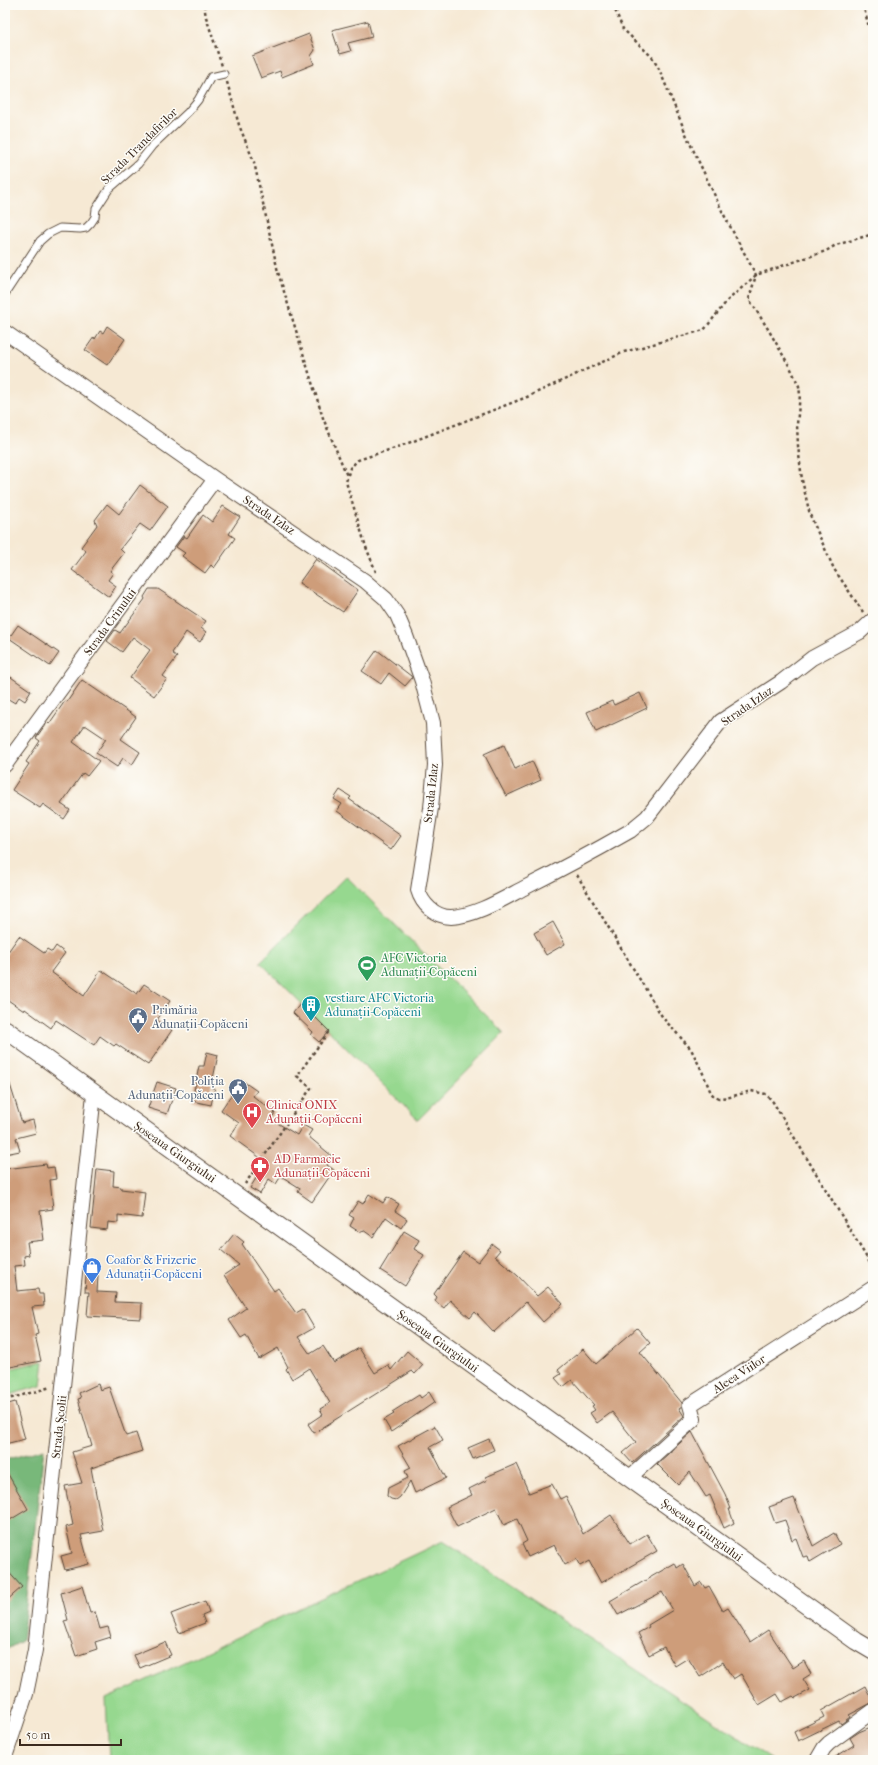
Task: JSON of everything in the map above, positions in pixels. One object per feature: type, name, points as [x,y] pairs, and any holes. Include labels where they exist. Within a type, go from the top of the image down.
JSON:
[{"type":"street","name":"Strada Izlaz","points":[[5,332],[215,479],[365,581],[386,599],[397,615],[406,636],[422,681],[433,724],[435,737],[435,765],[431,808],[418,887],[420,897],[426,906],[434,912],[445,916],[452,917],[494,904],[630,831],[647,817],[721,721],[781,682],[812,658],[860,632],[872,621]]},
{"type":"street","name":"Strada Crinului","points":[[5,765],[215,479]]},
{"type":"street","name":"Șoseaua Giurgiului","points":[[5,1029],[629,1478],[873,1651]]},
{"type":"street","name":"Strada Școlii","points":[[5,1757],[26,1694],[35,1650],[94,1094]]},
{"type":"street","name":"Aleea Viilor","points":[[629,1478],[694,1419],[690,1405],[873,1288]]},
{"type":"street","points":[[818,1760],[824,1748],[829,1743],[873,1711]]},
{"type":"lane","name":"Strada Trandafirilor","points":[[5,294],[40,241],[48,234],[60,228],[86,228],[95,217],[96,209],[109,189],[138,164],[152,146],[188,112],[198,100],[211,77],[224,74]]},
{"type":"path","points":[[204,5],[206,17],[239,126],[254,162],[278,272],[323,418],[347,476],[347,488],[366,547],[378,577]]},
{"type":"path","points":[[613,5],[623,28],[652,57],[659,69],[695,154],[723,213],[756,275],[749,299],[776,342],[799,386],[800,395],[797,424],[798,446],[802,480],[810,516],[834,569],[872,621]]},
{"type":"path","points":[[863,5],[873,42]]},
{"type":"path","points":[[347,476],[354,463],[362,458],[398,446],[527,397],[624,352],[704,330],[726,301],[756,275],[826,251],[836,245],[873,234]]},
{"type":"path","points":[[570,864],[663,1018],[691,1049],[711,1093],[719,1098],[730,1097],[751,1091],[766,1094],[773,1102],[873,1268]]},
{"type":"path","points":[[237,1196],[312,1088],[297,1076],[330,1031]]},
{"type":"path","points":[[5,1400],[64,1384]]},
{"type":"green space","name":"AFC Victoria Adunații-Copăceni","points":[[346,876],[504,1033],[418,1120],[260,962]]},
{"type":"green space","points":[[44,1361],[41,1386],[5,1396],[5,1370]]},
{"type":"green space","points":[[44,1449],[22,1641],[5,1650],[5,1460]]},
{"type":"green space","points":[[443,1541],[772,1760],[109,1760],[106,1699]]},
{"type":"building","points":[[368,21],[372,37],[348,43],[351,51],[340,54],[332,30]]},
{"type":"building","points":[[309,34],[315,50],[311,56],[314,64],[282,77],[280,71],[261,78],[252,56]]},
{"type":"building","points":[[107,326],[125,339],[107,365],[85,350],[94,337],[95,339],[100,331],[103,333]]},
{"type":"building","points":[[140,485],[168,506],[150,531],[140,524],[120,549],[124,553],[110,571],[113,573],[108,580],[116,586],[109,597],[72,570],[86,551],[81,547],[97,525],[95,520],[107,504],[119,514]]},
{"type":"building","points":[[223,506],[240,517],[229,534],[235,538],[214,568],[211,565],[205,573],[182,556],[185,553],[176,547],[184,536],[187,538],[203,515],[212,522]]},
{"type":"building","points":[[316,559],[358,590],[343,612],[299,583]]},
{"type":"building","points":[[149,589],[158,589],[206,621],[201,628],[206,632],[200,642],[186,632],[172,653],[177,657],[163,676],[167,679],[154,696],[130,678],[150,650],[133,637],[122,652],[107,641],[115,630],[120,633],[145,599],[144,597]]},
{"type":"building","points":[[18,625],[59,653],[50,666],[9,638]]},
{"type":"building","points":[[377,650],[411,676],[412,678],[405,686],[389,673],[381,684],[362,671]]},
{"type":"building","points":[[5,673],[31,691],[25,701],[19,697],[15,703],[5,697]]},
{"type":"building","points":[[82,680],[136,717],[121,739],[140,752],[132,765],[123,758],[117,767],[96,753],[106,739],[85,725],[73,742],[99,761],[87,776],[83,773],[61,804],[70,810],[64,819],[43,804],[40,808],[12,790],[29,764],[26,762],[40,741],[36,738],[47,722],[49,724],[65,701],[67,702]]},
{"type":"building","points":[[640,693],[647,708],[596,732],[587,712],[612,701],[614,705]]},
{"type":"building","points":[[504,745],[515,769],[532,761],[541,780],[506,796],[484,754]]},
{"type":"building","points":[[340,790],[351,797],[349,799],[401,836],[391,850],[337,811],[342,804],[334,799]]},
{"type":"building","points":[[553,922],[565,944],[546,955],[534,933]]},
{"type":"building","points":[[19,936],[44,953],[47,949],[52,952],[56,946],[65,953],[51,972],[84,996],[101,970],[137,994],[144,984],[170,1001],[157,1020],[172,1030],[148,1065],[116,1044],[114,1046],[100,1036],[94,1045],[56,1020],[51,1028],[25,1009],[24,1011],[5,998],[5,956]]},
{"type":"building","name":"vestiare AFC Victoria Adunații-Copăceni","points":[[301,1003],[329,1031],[319,1042],[311,1035],[313,1032],[293,1013]]},
{"type":"building","points":[[207,1052],[218,1055],[211,1088],[215,1088],[211,1105],[192,1101],[199,1066],[204,1066]]},
{"type":"building","points":[[5,1078],[8,1078],[22,1123],[33,1120],[36,1133],[16,1138],[20,1151],[5,1154]]},
{"type":"building","points":[[241,1080],[257,1091],[253,1096],[275,1113],[271,1119],[297,1135],[303,1125],[312,1130],[308,1136],[333,1157],[327,1165],[334,1170],[312,1202],[298,1192],[300,1188],[281,1176],[276,1184],[269,1179],[260,1194],[250,1188],[266,1162],[230,1136],[239,1123],[221,1110]]},
{"type":"building","points":[[157,1082],[176,1088],[167,1114],[148,1108]]},
{"type":"building","points":[[46,1164],[47,1168],[54,1167],[56,1179],[50,1180],[53,1209],[40,1211],[44,1240],[27,1242],[29,1255],[24,1256],[25,1265],[14,1266],[17,1291],[38,1289],[39,1294],[43,1294],[44,1306],[32,1307],[38,1334],[35,1335],[41,1361],[5,1368],[5,1169]]},
{"type":"building","points":[[97,1169],[114,1171],[113,1186],[121,1187],[121,1189],[145,1192],[142,1218],[118,1215],[118,1223],[108,1222],[107,1230],[91,1228]]},
{"type":"building","points":[[369,1194],[383,1203],[387,1197],[399,1204],[395,1211],[407,1219],[401,1228],[386,1217],[373,1237],[363,1230],[361,1233],[350,1226],[354,1218],[349,1215],[358,1201],[363,1204]]},
{"type":"building","points":[[404,1231],[419,1240],[414,1249],[424,1255],[405,1286],[380,1270]]},
{"type":"building","points":[[234,1234],[244,1242],[242,1244],[274,1291],[278,1288],[296,1313],[303,1309],[314,1328],[298,1337],[310,1354],[323,1346],[334,1363],[359,1348],[375,1373],[388,1365],[391,1370],[407,1351],[423,1365],[415,1374],[412,1371],[314,1433],[308,1424],[323,1414],[320,1409],[330,1403],[309,1368],[292,1379],[286,1369],[288,1367],[278,1348],[259,1359],[246,1335],[241,1338],[229,1320],[246,1308],[224,1275],[239,1265],[221,1250]]},
{"type":"building","points":[[492,1244],[500,1250],[495,1256],[518,1276],[537,1296],[548,1287],[563,1304],[543,1322],[526,1302],[494,1332],[475,1312],[470,1318],[450,1300],[444,1308],[435,1301],[437,1297],[434,1294],[463,1252],[478,1262]]},
{"type":"building","points":[[86,1274],[98,1275],[97,1292],[116,1293],[115,1302],[142,1303],[141,1319],[87,1316],[89,1292],[85,1292]]},
{"type":"building","points":[[637,1328],[650,1343],[640,1352],[682,1403],[682,1406],[679,1408],[684,1416],[632,1463],[623,1453],[636,1442],[612,1412],[597,1423],[590,1413],[595,1410],[592,1406],[594,1405],[572,1380],[563,1387],[555,1378],[561,1374],[558,1370],[583,1349],[596,1364]]},
{"type":"building","points":[[98,1384],[100,1390],[109,1387],[126,1436],[136,1433],[142,1451],[91,1468],[103,1531],[81,1535],[89,1564],[65,1570],[61,1556],[72,1553],[66,1527],[73,1525],[65,1486],[82,1483],[72,1452],[92,1446],[78,1399],[81,1398],[79,1393]]},
{"type":"building","points":[[429,1392],[435,1402],[391,1432],[384,1420],[394,1414],[392,1412],[419,1395],[421,1398]]},
{"type":"building","points":[[15,1402],[25,1439],[5,1444],[5,1405]]},
{"type":"building","points":[[435,1426],[443,1440],[430,1447],[446,1478],[415,1493],[410,1481],[400,1497],[396,1500],[391,1499],[387,1496],[388,1488],[408,1478],[405,1471],[411,1468],[398,1446]]},
{"type":"building","points":[[692,1432],[725,1494],[731,1509],[729,1509],[734,1523],[724,1528],[710,1495],[706,1497],[690,1472],[678,1485],[657,1464]]},
{"type":"building","points":[[489,1439],[494,1450],[473,1459],[468,1448]]},
{"type":"building","points":[[516,1464],[529,1493],[552,1484],[560,1499],[566,1496],[583,1534],[611,1515],[630,1544],[647,1534],[657,1551],[601,1583],[589,1561],[580,1566],[576,1559],[565,1565],[554,1545],[528,1557],[522,1544],[527,1541],[517,1519],[504,1525],[496,1508],[457,1527],[447,1507],[472,1495],[469,1489],[487,1480],[486,1477]]},
{"type":"building","points":[[5,1469],[28,1509],[5,1523]]},
{"type":"building","points":[[794,1498],[813,1546],[834,1533],[840,1544],[810,1562],[808,1556],[803,1557],[796,1538],[792,1540],[785,1520],[775,1523],[769,1507]]},
{"type":"building","points":[[675,1563],[677,1568],[683,1564],[695,1586],[701,1582],[705,1588],[709,1586],[723,1611],[728,1608],[750,1642],[768,1630],[793,1668],[804,1661],[811,1674],[803,1679],[810,1690],[795,1698],[793,1696],[782,1702],[777,1694],[759,1705],[741,1674],[733,1679],[723,1662],[700,1677],[688,1658],[675,1666],[664,1647],[649,1655],[638,1633],[673,1610],[662,1592],[618,1615],[610,1601]]},
{"type":"building","points":[[5,1568],[22,1587],[5,1602]]},
{"type":"building","points":[[82,1586],[90,1613],[95,1612],[100,1629],[108,1627],[111,1637],[95,1642],[97,1649],[76,1656],[64,1621],[68,1620],[61,1593]]},
{"type":"building","points":[[205,1601],[209,1612],[202,1615],[205,1623],[179,1633],[171,1614]]},
{"type":"building","points":[[165,1642],[171,1655],[140,1668],[134,1655]]},
{"type":"building","points":[[865,1686],[873,1702],[849,1715],[850,1717],[841,1724],[839,1721],[798,1741],[794,1732],[824,1717],[821,1711]]},
{"type":"building","points":[[873,1726],[873,1760],[831,1760],[854,1745],[850,1738]]},
{"type":"place","name":"AFC Victoria Adunații-Copăceni","points":[[367,982]]},
{"type":"place","name":"vestiare AFC Victoria Adunații-Copăceni","points":[[311,1022]]},
{"type":"place","name":"Primăria Adunații-Copăceni","points":[[138,1034]]},
{"type":"place","name":"Poliția Adunații-Copăceni","points":[[238,1105]]},
{"type":"place","name":"Clinica ONIX Adunații-Copăceni","points":[[252,1129]]},
{"type":"place","name":"AD Farmacie Adunații-Copăceni","points":[[260,1183]]},
{"type":"place","name":"Coafor & Frizerie Adunații-Copăceni","points":[[92,1284]]}]
